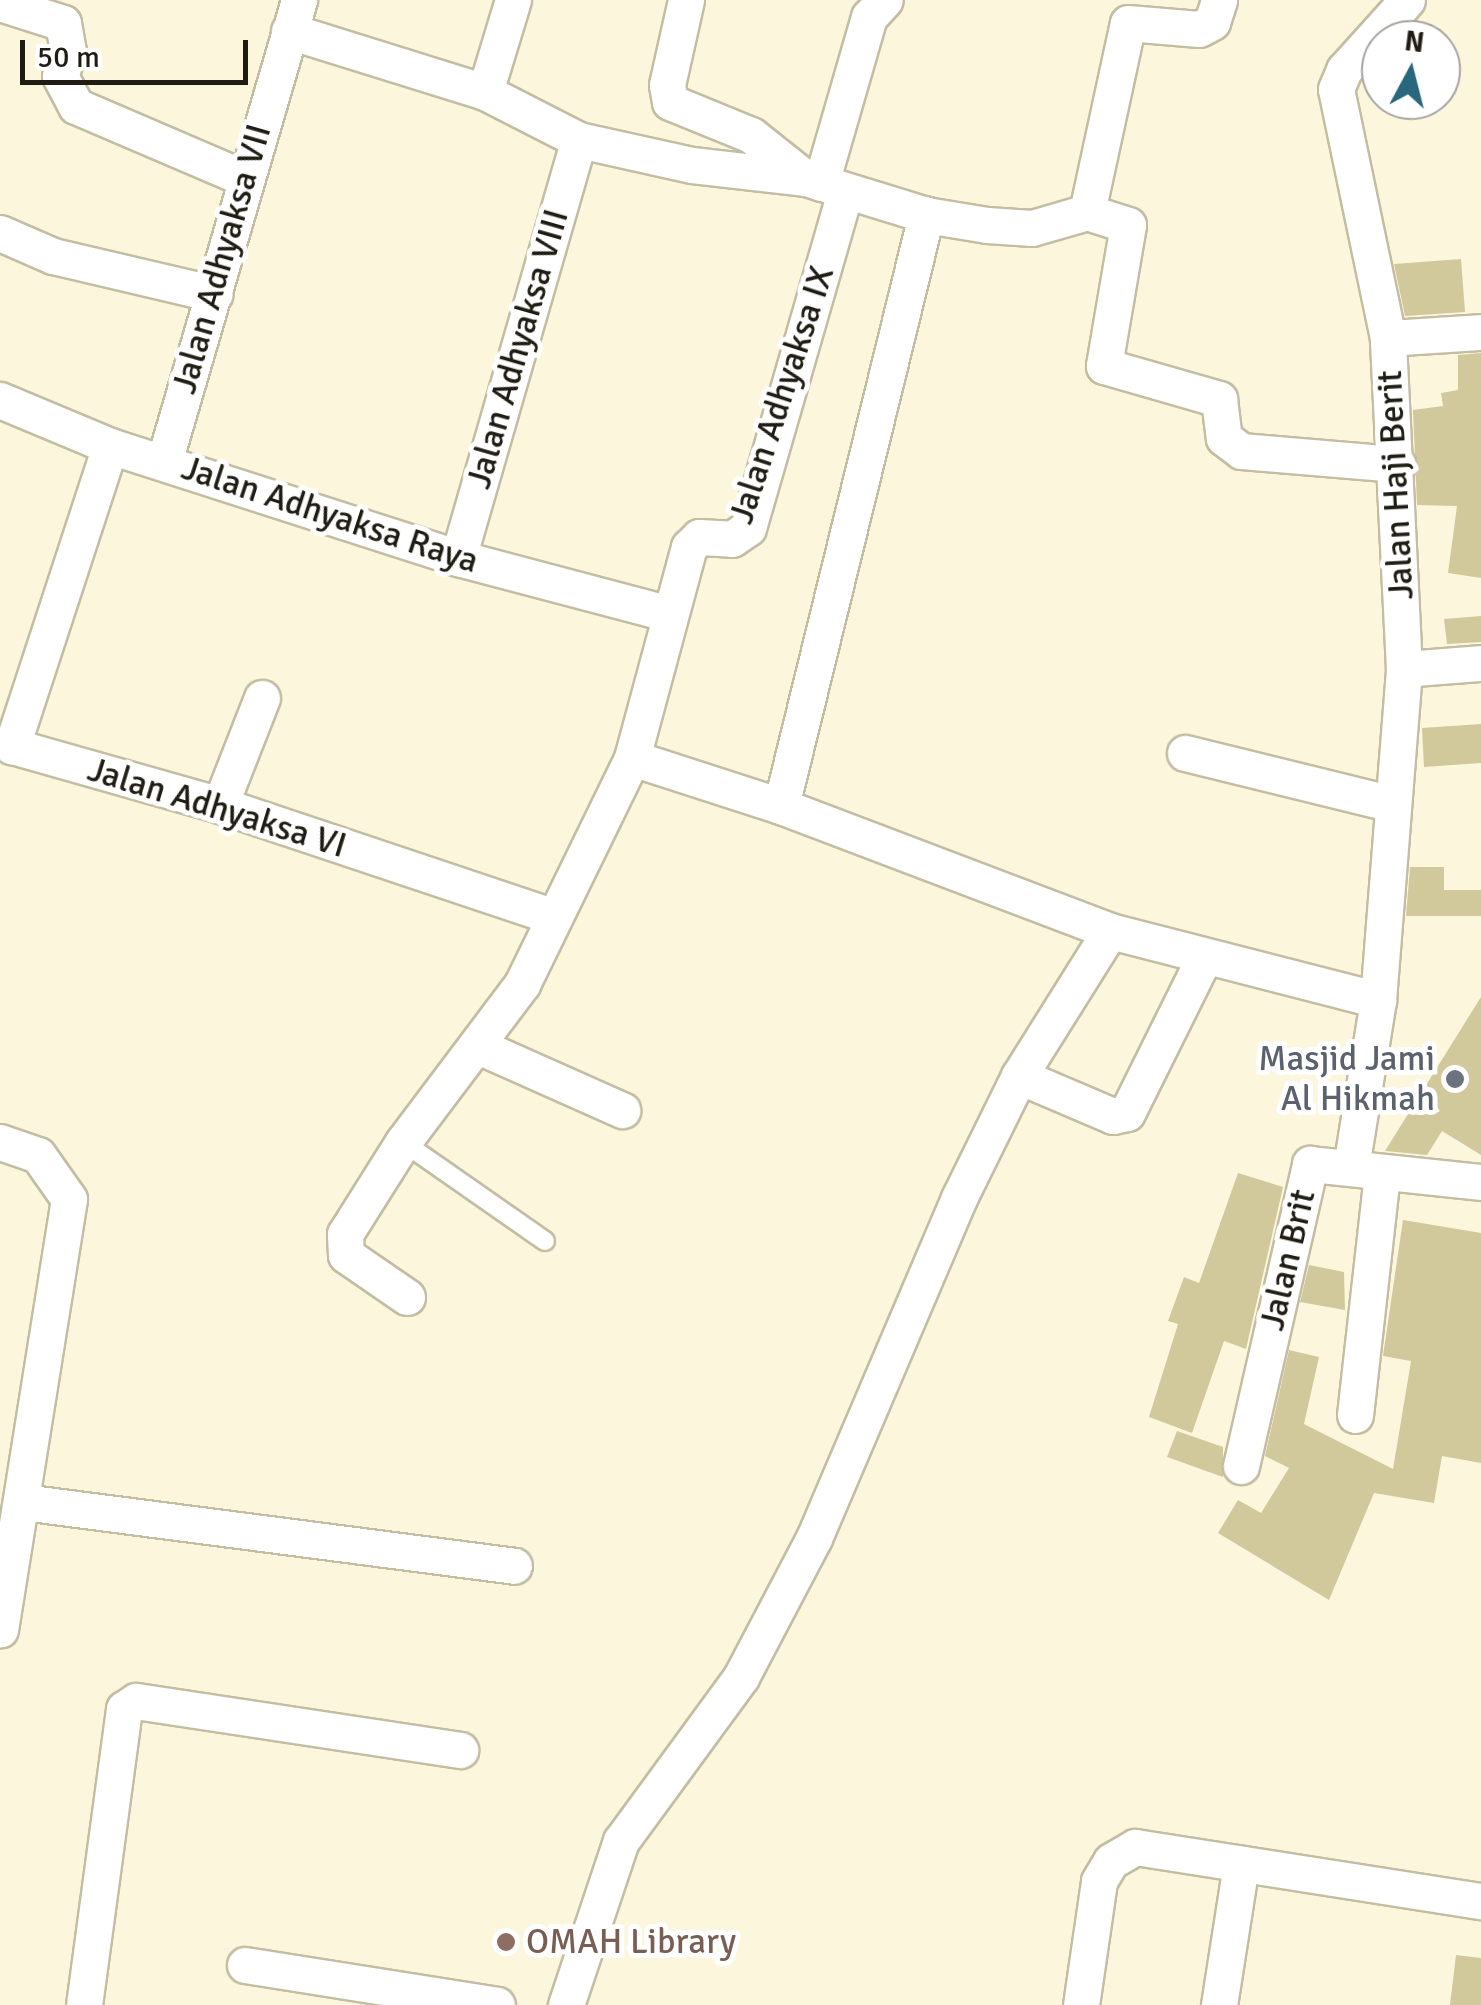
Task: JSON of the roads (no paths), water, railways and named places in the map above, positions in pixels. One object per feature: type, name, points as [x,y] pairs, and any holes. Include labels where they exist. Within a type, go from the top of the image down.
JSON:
[{"type":"street","points":[[485,92],[512,0]]},
{"type":"street","points":[[686,0],[667,84],[670,102],[751,134],[824,184]]},
{"type":"street","points":[[824,184],[869,17],[885,0]]},
{"type":"street","points":[[1087,212],[1118,10],[1199,29],[1212,22],[1219,0]]},
{"type":"street","name":"Jalan Haji Berit","points":[[1355,1415],[1389,804],[1404,670],[1388,338],[1336,89],[1344,70],[1407,0]]},
{"type":"street","points":[[0,3],[63,23],[68,52],[60,76],[76,106],[244,178]]},
{"type":"street","points":[[294,15],[485,92],[579,140],[692,165],[824,184],[926,214],[1032,228],[1087,212],[1128,224],[1104,366],[1218,398],[1231,448],[1397,464]]},
{"type":"street","name":"Jalan Adhyaksa VII","points":[[164,462],[294,15]]},
{"type":"street","name":"Jalan Adhyaksa VIII","points":[[458,558],[579,140]]},
{"type":"street","name":"Jalan Adhyaksa IX","points":[[666,614],[698,537],[732,539],[748,528],[824,184]]},
{"type":"street","points":[[781,806],[926,214]]},
{"type":"street","points":[[0,233],[52,256],[215,294]]},
{"type":"street","points":[[1388,338],[1481,332]]},
{"type":"street","name":"Jalan Adhyaksa Raya","points":[[0,400],[110,446],[458,558],[666,614]]},
{"type":"street","name":"Jalan Adhyaksa VI","points":[[110,446],[6,746],[220,805],[554,916]]},
{"type":"street","points":[[407,1297],[346,1255],[342,1242],[403,1142],[522,984],[632,758],[666,614]]},
{"type":"street","points":[[1404,670],[1481,663]]},
{"type":"street","points":[[220,805],[262,698]]},
{"type":"street","points":[[1184,754],[1389,804]]},
{"type":"street","points":[[632,758],[781,806],[1110,932],[1204,960],[1378,1000]]},
{"type":"street","points":[[566,2005],[622,1841],[741,1677],[814,1538],[950,1216],[1019,1076],[1110,932]]},
{"type":"street","points":[[1019,1076],[1112,1116],[1127,1113],[1204,960]]},
{"type":"street","points":[[478,1046],[622,1110]]},
{"type":"street","points":[[0,1142],[38,1155],[68,1199],[0,1630]]},
{"type":"street","name":"Jalan Brit","points":[[1240,1466],[1309,1166],[1481,1182]]},
{"type":"street","points":[[23,1502],[514,1566]]},
{"type":"street","points":[[84,2005],[124,1709],[136,1701],[460,1750]]},
{"type":"street","points":[[1081,2005],[1099,1881],[1111,1861],[1135,1848],[1481,1901]]},
{"type":"street","points":[[1219,2005],[1241,1864]]},
{"type":"street","points":[[245,1965],[316,1991],[497,2005]]},
{"type":"lane","points":[[403,1142],[545,1241]]},
{"type":"place","name":"Masjid Jami Al Hikmah","points":[[1455,1079]]},
{"type":"place","name":"OMAH Library","points":[[506,1942]]}]
